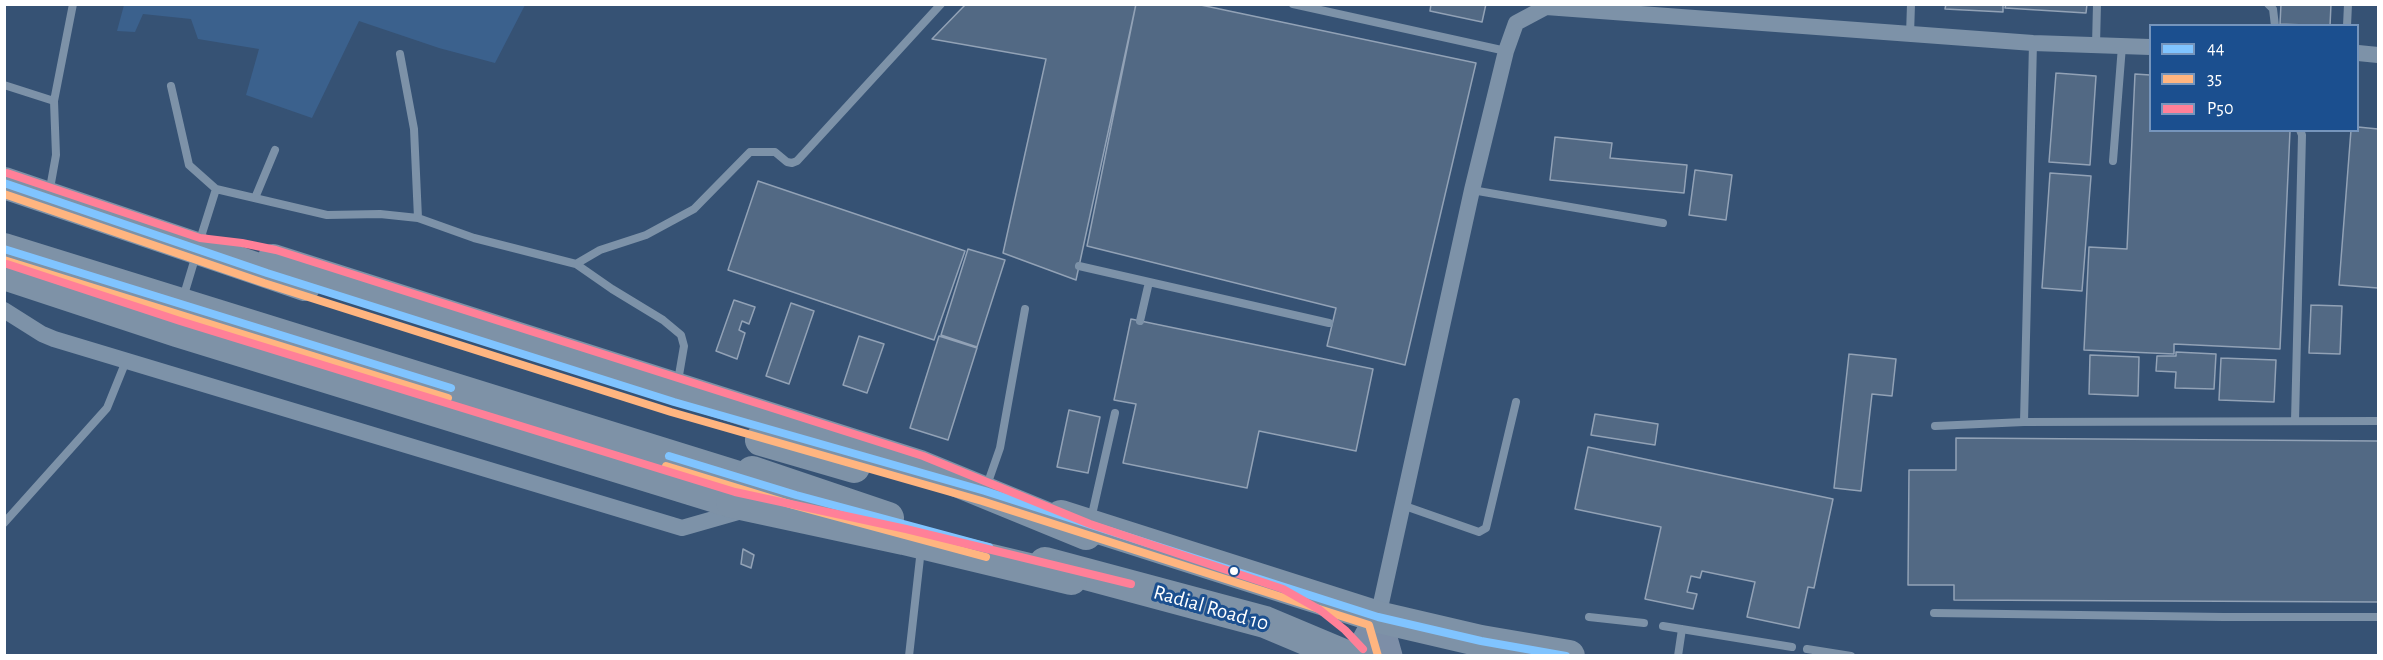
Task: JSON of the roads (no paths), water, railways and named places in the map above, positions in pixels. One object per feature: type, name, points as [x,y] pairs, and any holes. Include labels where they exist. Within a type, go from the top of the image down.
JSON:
[{"type":"highway","name":"Radial Road 10","points":[[4,183],[267,273],[674,402],[814,444],[985,491],[1087,530],[1378,618],[1481,641],[1569,656]]},
{"type":"highway","points":[[198,248],[241,253],[273,260],[920,466],[1087,530],[1279,599],[1314,618],[1356,656]]},
{"type":"highway","name":"Radial Road 10","points":[[4,249],[179,317],[796,495],[1265,622],[1295,643],[1346,656]]},
{"type":"highway","points":[[4,274],[179,317],[732,502],[904,539],[1071,579],[1258,628],[1295,643],[1315,656]]},
{"type":"highway","points":[[761,440],[1087,530]]},
{"type":"highway","points":[[796,495],[814,444]]},
{"type":"highway","points":[[752,472],[1071,579]]},
{"type":"main road","points":[[1356,656],[1378,618]]},
{"type":"main road","points":[[1378,618],[1389,656]]},
{"type":"street","points":[[1378,618],[1472,190],[1506,51],[1516,23],[1546,7],[1910,35],[2033,43],[2149,47]]},
{"type":"street","points":[[2359,53],[2379,55]]},
{"type":"street","points":[[4,310],[42,334],[682,528],[796,495]]},
{"type":"lane","points":[[49,198],[56,155],[54,101],[74,4]]},
{"type":"lane","points":[[576,264],[600,250],[663,227],[694,209],[750,152],[775,152],[787,162],[797,161],[941,4]]},
{"type":"lane","points":[[1293,4],[1506,51]]},
{"type":"lane","points":[[1910,35],[1911,4]]},
{"type":"lane","points":[[2096,45],[2097,4]]},
{"type":"lane","points":[[2268,4],[2273,9],[2275,24]]},
{"type":"lane","points":[[2347,24],[2348,4]]},
{"type":"lane","points":[[2024,422],[2033,43]]},
{"type":"lane","points":[[2113,161],[2122,46]]},
{"type":"lane","points":[[400,54],[414,129],[418,218]]},
{"type":"lane","points":[[4,85],[54,101]]},
{"type":"lane","points":[[171,87],[189,165],[216,189],[327,215],[380,214],[418,218],[474,238],[576,264],[663,320],[681,335],[684,346],[674,402]]},
{"type":"lane","points":[[2295,421],[2301,132]]},
{"type":"lane","points":[[255,198],[275,150]]},
{"type":"lane","points":[[179,317],[216,189]]},
{"type":"lane","points":[[1472,190],[1663,223]]},
{"type":"lane","points":[[1079,266],[1329,323]]},
{"type":"lane","points":[[1140,321],[1149,282]]},
{"type":"lane","points":[[985,491],[1000,448],[1025,309]]},
{"type":"lane","points":[[4,523],[107,408],[126,361]]},
{"type":"lane","points":[[1402,505],[1479,532],[1486,528],[1516,402]]},
{"type":"lane","points":[[1087,530],[1115,413]]},
{"type":"lane","points":[[1935,426],[2024,422],[2379,421]]},
{"type":"lane","points":[[909,656],[924,530]]},
{"type":"lane","points":[[1934,613],[2224,618],[2379,617]]},
{"type":"lane","points":[[1589,617],[1644,623]]},
{"type":"lane","points":[[1664,626],[1792,646]]},
{"type":"lane","points":[[1678,656],[1682,629]]},
{"type":"lane","points":[[1807,649],[1851,656]]},
{"type":"water","points":[[124,4],[525,5],[495,63],[439,48],[359,21],[312,118],[246,95],[259,49],[198,39],[191,19],[143,14],[135,32],[117,31]]}]
